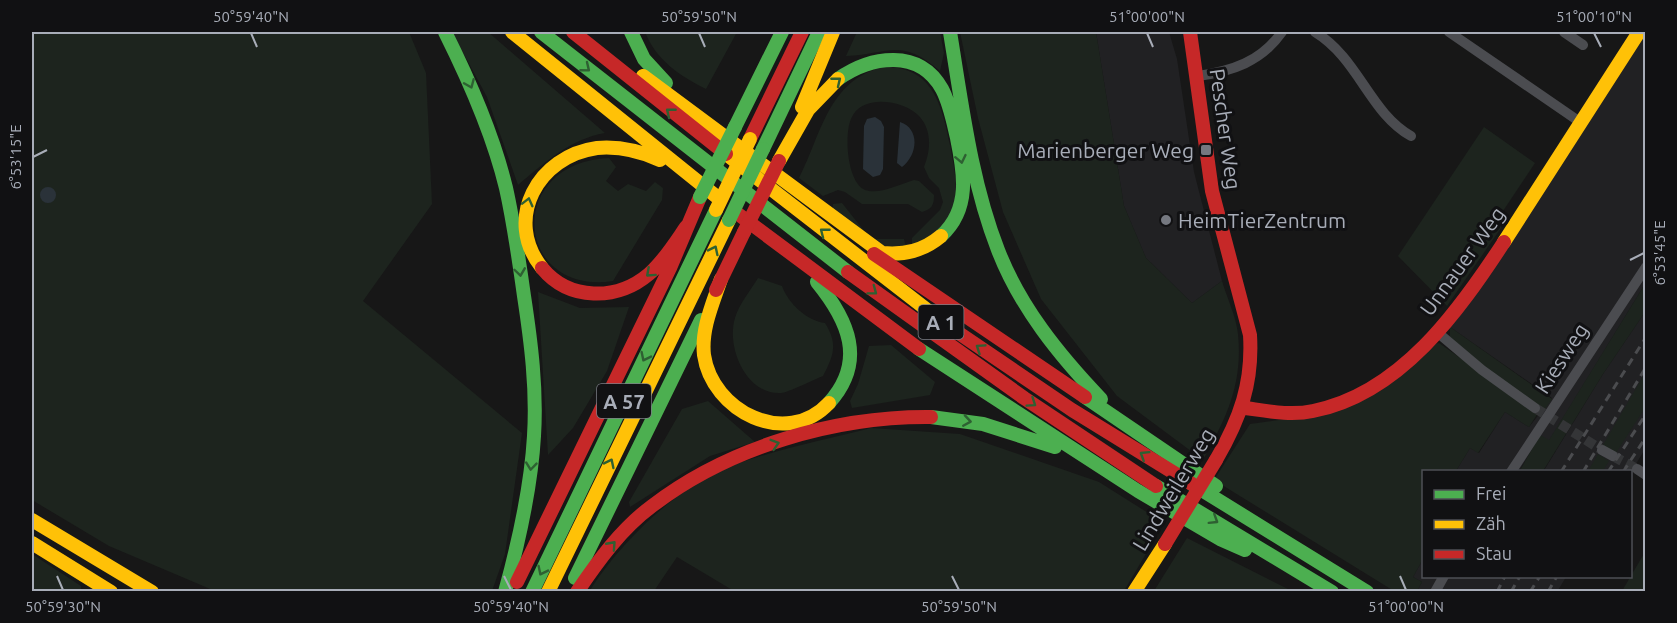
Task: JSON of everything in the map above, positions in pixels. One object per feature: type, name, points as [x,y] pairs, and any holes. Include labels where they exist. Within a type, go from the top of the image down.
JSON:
[{"type":"main road","points":[[445,32],[487,127],[502,172],[519,260],[530,343],[535,433],[529,491],[506,591]]},
{"type":"main road","points":[[512,32],[692,178],[800,262],[909,342],[1106,471],[1220,539],[1291,568]]},
{"type":"main road","name":"A 1","points":[[541,32],[660,128],[917,324],[1099,448],[1291,568],[1332,591]]},
{"type":"main road","points":[[573,32],[678,100],[882,253],[909,255],[925,249],[950,229],[963,199],[963,166],[945,95],[938,83],[924,69],[909,62],[882,58],[868,61],[853,69],[820,94],[779,161]]},
{"type":"main road","name":"A 1","points":[[573,32],[926,311],[1072,410],[1367,591]]},
{"type":"main road","points":[[631,32],[637,48],[652,69],[718,131]]},
{"type":"main road","points":[[756,81],[773,32]]},
{"type":"main road","points":[[513,591],[670,268],[700,197],[782,32]]},
{"type":"main road","name":"A 57","points":[[532,591],[802,32]]},
{"type":"main road","name":"A 57","points":[[548,591],[819,32]]},
{"type":"main road","points":[[569,591],[779,161],[833,32]]},
{"type":"main road","points":[[950,32],[976,171],[998,249],[1016,287],[1034,320],[1088,387],[1116,415],[1158,446]]},
{"type":"main road","name":"Pescher Weg","points":[[1190,32],[1198,76],[1212,191],[1250,335],[1253,358],[1245,408]]},
{"type":"main road","name":"Unnauer Weg","points":[[1245,408],[1283,414],[1303,413],[1343,402],[1387,376],[1437,332],[1462,301],[1639,32]]},
{"type":"main road","points":[[686,227],[661,262],[644,279],[616,292],[585,294],[569,291],[543,272],[532,259],[524,222],[531,191],[540,178],[552,166],[580,152],[612,148],[644,153],[692,178]]},
{"type":"main road","points":[[787,183],[879,257],[1305,546],[1336,574]]},
{"type":"main road","points":[[721,279],[703,342],[710,376],[723,398],[740,413],[783,426],[800,422],[829,404],[841,389],[848,373],[851,356],[850,339],[842,316],[800,262]]},
{"type":"main road","name":"Lindweilerweg","points":[[1134,591],[1216,460],[1245,408]]},
{"type":"main road","points":[[577,591],[621,536],[650,507],[676,488],[754,450],[826,429],[883,419],[938,417],[987,425],[1029,436],[1106,471]]},
{"type":"main road","points":[[32,520],[123,576],[152,591]]},
{"type":"main road","points":[[32,543],[111,591]]},
{"type":"main road","points":[[83,575],[93,591]]},
{"type":"main road","points":[[123,576],[124,591]]},
{"type":"street","points":[[1198,76],[1244,65],[1264,52],[1282,32]]},
{"type":"street","points":[[1315,32],[1339,49],[1394,127],[1411,136]]},
{"type":"street","points":[[1449,32],[1580,122]]},
{"type":"street","points":[[1564,32],[1583,45]]},
{"type":"street","name":"Kiesweg","points":[[1512,470],[1646,267]]},
{"type":"street","points":[[1437,332],[1482,370],[1535,408]]},
{"type":"street","points":[[1602,450],[1613,456]]},
{"type":"street","points":[[1435,591],[1443,578]]},
{"type":"shaded area","points":[[32,32],[409,32],[426,73],[432,204],[363,301],[522,433],[505,554],[492,591],[215,591],[109,546],[32,500]]},
{"type":"shaded area","points":[[452,32],[488,32],[605,133],[569,146],[518,185],[487,97]]},
{"type":"shaded area","points":[[645,32],[737,32],[706,89],[687,79],[662,59]]},
{"type":"shaded area","points":[[857,32],[940,32],[944,53],[940,71],[915,54],[904,51],[894,50],[846,56]]},
{"type":"shaded area","points":[[960,32],[1096,32],[1124,206],[1146,258],[1192,303],[1222,281],[1235,321],[1239,352],[1235,385],[1226,415],[1203,460],[1117,396],[1041,299],[1003,212],[978,118]]},
{"type":"shaded area","points":[[1096,32],[1169,32],[1177,59],[1194,172],[1222,281],[1192,303],[1146,258],[1124,206]]},
{"type":"shaded area","points":[[1645,32],[1645,284],[1549,441],[1540,436],[1520,470],[1457,470],[1470,448],[1479,453],[1505,412],[1529,427],[1552,398],[1450,327]]},
{"type":"shaded area","points":[[884,67],[901,68],[914,73],[932,91],[943,116],[955,173],[955,200],[946,221],[930,238],[909,248],[887,247],[873,240],[833,211],[833,204],[842,203],[865,232],[874,239],[904,239],[905,244],[912,244],[912,238],[940,210],[943,202],[939,188],[929,178],[924,167],[929,147],[926,127],[912,110],[894,103],[873,102],[856,111],[851,119],[848,136],[851,168],[854,178],[865,190],[883,190],[914,180],[919,181],[934,195],[930,208],[922,212],[908,204],[862,204],[838,190],[823,196],[799,178],[838,96],[865,73]]},
{"type":"shaded area","points":[[875,117],[884,127],[883,169],[880,175],[873,177],[863,169],[864,126],[867,119]]},
{"type":"shaded area","points":[[900,122],[907,125],[914,136],[911,156],[902,167],[897,163]]},
{"type":"shaded area","points":[[1484,127],[1535,163],[1499,217],[1501,228],[1447,306],[1398,256]]},
{"type":"shaded area","points":[[609,158],[616,167],[606,181],[618,191],[628,184],[646,191],[655,182],[663,188],[662,200],[613,281],[580,280],[556,269],[541,250],[534,227],[538,203],[551,181],[575,165]]},
{"type":"shaded area","points":[[48,187],[56,195],[48,203],[40,195]]},
{"type":"shaded area","points":[[758,278],[782,286],[789,299],[799,310],[818,322],[825,323],[832,337],[833,350],[823,376],[781,393],[769,392],[749,378],[736,355],[733,330],[742,302]]},
{"type":"shaded area","points":[[1645,284],[1645,312],[1603,374],[1544,470],[1520,470],[1540,435],[1549,440]]},
{"type":"shaded area","points":[[538,292],[580,308],[629,307],[607,371],[573,428],[548,455]]},
{"type":"shaded area","points":[[1645,312],[1645,449],[1632,470],[1544,470],[1603,374]]},
{"type":"shaded area","points":[[1450,327],[1552,399],[1544,410],[1484,368],[1450,337]]},
{"type":"shaded area","points":[[1439,343],[1538,413],[1529,427],[1505,412],[1478,453],[1470,448],[1457,470],[1422,470],[1422,561],[1413,577],[1422,582],[1417,591],[1394,591],[1214,480],[1250,424],[1321,414],[1430,345]]},
{"type":"shaded area","points":[[891,345],[935,382],[930,395],[852,408],[850,401],[858,384],[869,346]]},
{"type":"shaded area","points":[[1645,373],[1645,408],[1616,453],[1603,445]]},
{"type":"shaded area","points":[[708,401],[755,442],[710,456],[630,507],[629,502],[682,409]]},
{"type":"shaded area","points":[[871,428],[960,434],[1099,482],[1164,523],[1124,591],[734,591],[677,557],[654,591],[589,592],[614,558],[645,524],[697,483],[715,473],[751,459]]},
{"type":"shaded area","points":[[1598,454],[1609,461],[1604,470],[1589,470]]},
{"type":"shaded area","points":[[1187,538],[1292,591],[1154,591]]},
{"type":"shaded area","points":[[1645,552],[1645,591],[1622,591],[1630,578],[1632,578]]},
{"type":"shaded area","points":[[32,554],[81,586],[81,591],[32,591]]},
{"type":"shaded area","points":[[1422,561],[1422,578],[1565,578],[1557,592],[1417,591],[1422,582],[1413,577]]},
{"type":"tunnel","points":[[1535,408],[1602,450]]},
{"type":"tunnel","points":[[1613,456],[1637,469]]},
{"type":"railway","points":[[1562,470],[1646,337]]},
{"type":"railway","points":[[1584,470],[1646,367]]},
{"type":"railway","points":[[1609,470],[1646,414]]},
{"type":"railway","points":[[1624,470],[1646,437]]},
{"type":"railway","points":[[1497,592],[1504,578]]},
{"type":"railway","points":[[1511,592],[1519,578]]},
{"type":"railway","points":[[1530,592],[1539,578]]},
{"type":"railway","points":[[1548,592],[1556,578]]},
{"type":"traffic: fast","points":[[445,32],[480,109],[501,168],[514,228],[531,348],[535,418],[530,476],[524,515],[505,592]]},
{"type":"traffic: fast","points":[[541,32],[848,272]]},
{"type":"traffic: fast","points":[[631,32],[644,59],[666,83]]},
{"type":"traffic: fast","points":[[735,127],[782,32]]},
{"type":"traffic: fast","points":[[763,149],[819,32]]},
{"type":"traffic: fast","points":[[950,32],[974,170],[998,250],[1029,311],[1056,348],[1101,399]]},
{"type":"traffic: fast","points":[[838,79],[865,65],[894,60],[921,67],[942,89],[957,138],[962,164],[963,190],[957,214],[941,236]]},
{"type":"traffic: fast","points":[[700,197],[735,127]]},
{"type":"traffic: fast","points":[[729,220],[763,149]]},
{"type":"traffic: fast","points":[[532,592],[716,210]]},
{"type":"traffic: fast","points":[[817,282],[837,311],[849,341],[848,372],[841,387],[829,403]]},
{"type":"traffic: fast","points":[[575,578],[701,320]]},
{"type":"traffic: fast","points":[[919,349],[1138,491],[1220,539],[1245,550]]},
{"type":"traffic: fast","points":[[1085,397],[1216,486]]},
{"type":"traffic: fast","points":[[931,417],[983,424],[1055,447]]},
{"type":"traffic: fast","points":[[1192,484],[1367,592]]},
{"type":"traffic: fast","points":[[1156,486],[1332,592]]},
{"type":"traffic: slow","points":[[512,32],[717,197]]},
{"type":"traffic: slow","points":[[802,107],[833,32]]},
{"type":"traffic: slow","points":[[1504,242],[1639,32]]},
{"type":"traffic: slow","points":[[643,76],[882,253],[913,251],[941,236]]},
{"type":"traffic: slow","points":[[779,161],[808,110],[838,79]]},
{"type":"traffic: slow","points":[[716,210],[750,139]]},
{"type":"traffic: slow","points":[[542,268],[531,249],[526,230],[527,211],[533,193],[543,177],[558,163],[576,153],[597,148],[629,150],[660,160]]},
{"type":"traffic: slow","points":[[726,154],[944,323]]},
{"type":"traffic: slow","points":[[548,592],[729,220]]},
{"type":"traffic: slow","points":[[721,279],[708,316],[704,336],[704,355],[710,375],[721,393],[736,407],[753,417],[773,423],[792,423],[812,416],[829,403]]},
{"type":"traffic: slow","points":[[32,520],[152,592]]},
{"type":"traffic: slow","points":[[32,543],[111,592]]},
{"type":"traffic: slow","points":[[1134,592],[1165,544]]},
{"type":"traffic: jam","points":[[573,32],[726,154]]},
{"type":"traffic: jam","points":[[750,139],[802,32]]},
{"type":"traffic: jam","points":[[1190,32],[1212,191],[1250,335],[1249,369],[1243,400],[1232,430],[1216,460]]},
{"type":"traffic: jam","points":[[744,232],[779,161]]},
{"type":"traffic: jam","points":[[517,582],[670,268],[700,197]]},
{"type":"traffic: jam","points":[[738,214],[919,349]]},
{"type":"traffic: jam","points":[[542,268],[553,279],[579,292],[594,294],[623,289],[649,274],[669,252],[686,227]]},
{"type":"traffic: jam","points":[[716,290],[744,232]]},
{"type":"traffic: jam","points":[[1245,408],[1296,413],[1313,411],[1344,402],[1373,387],[1400,368],[1447,321],[1504,242]]},
{"type":"traffic: jam","points":[[874,254],[1085,397]]},
{"type":"traffic: jam","points":[[848,272],[1024,398],[1156,486]]},
{"type":"traffic: jam","points":[[944,323],[1072,410],[1192,484]]},
{"type":"traffic: jam","points":[[577,592],[611,546],[641,515],[682,485],[715,467],[784,439],[821,429],[858,422],[931,417]]},
{"type":"traffic: jam","points":[[1165,544],[1216,460]]},
{"type":"place","name":"Marienberger Weg","points":[[1206,150]]},
{"type":"place","name":"HeimTierZentrum","points":[[1166,220]]}]
